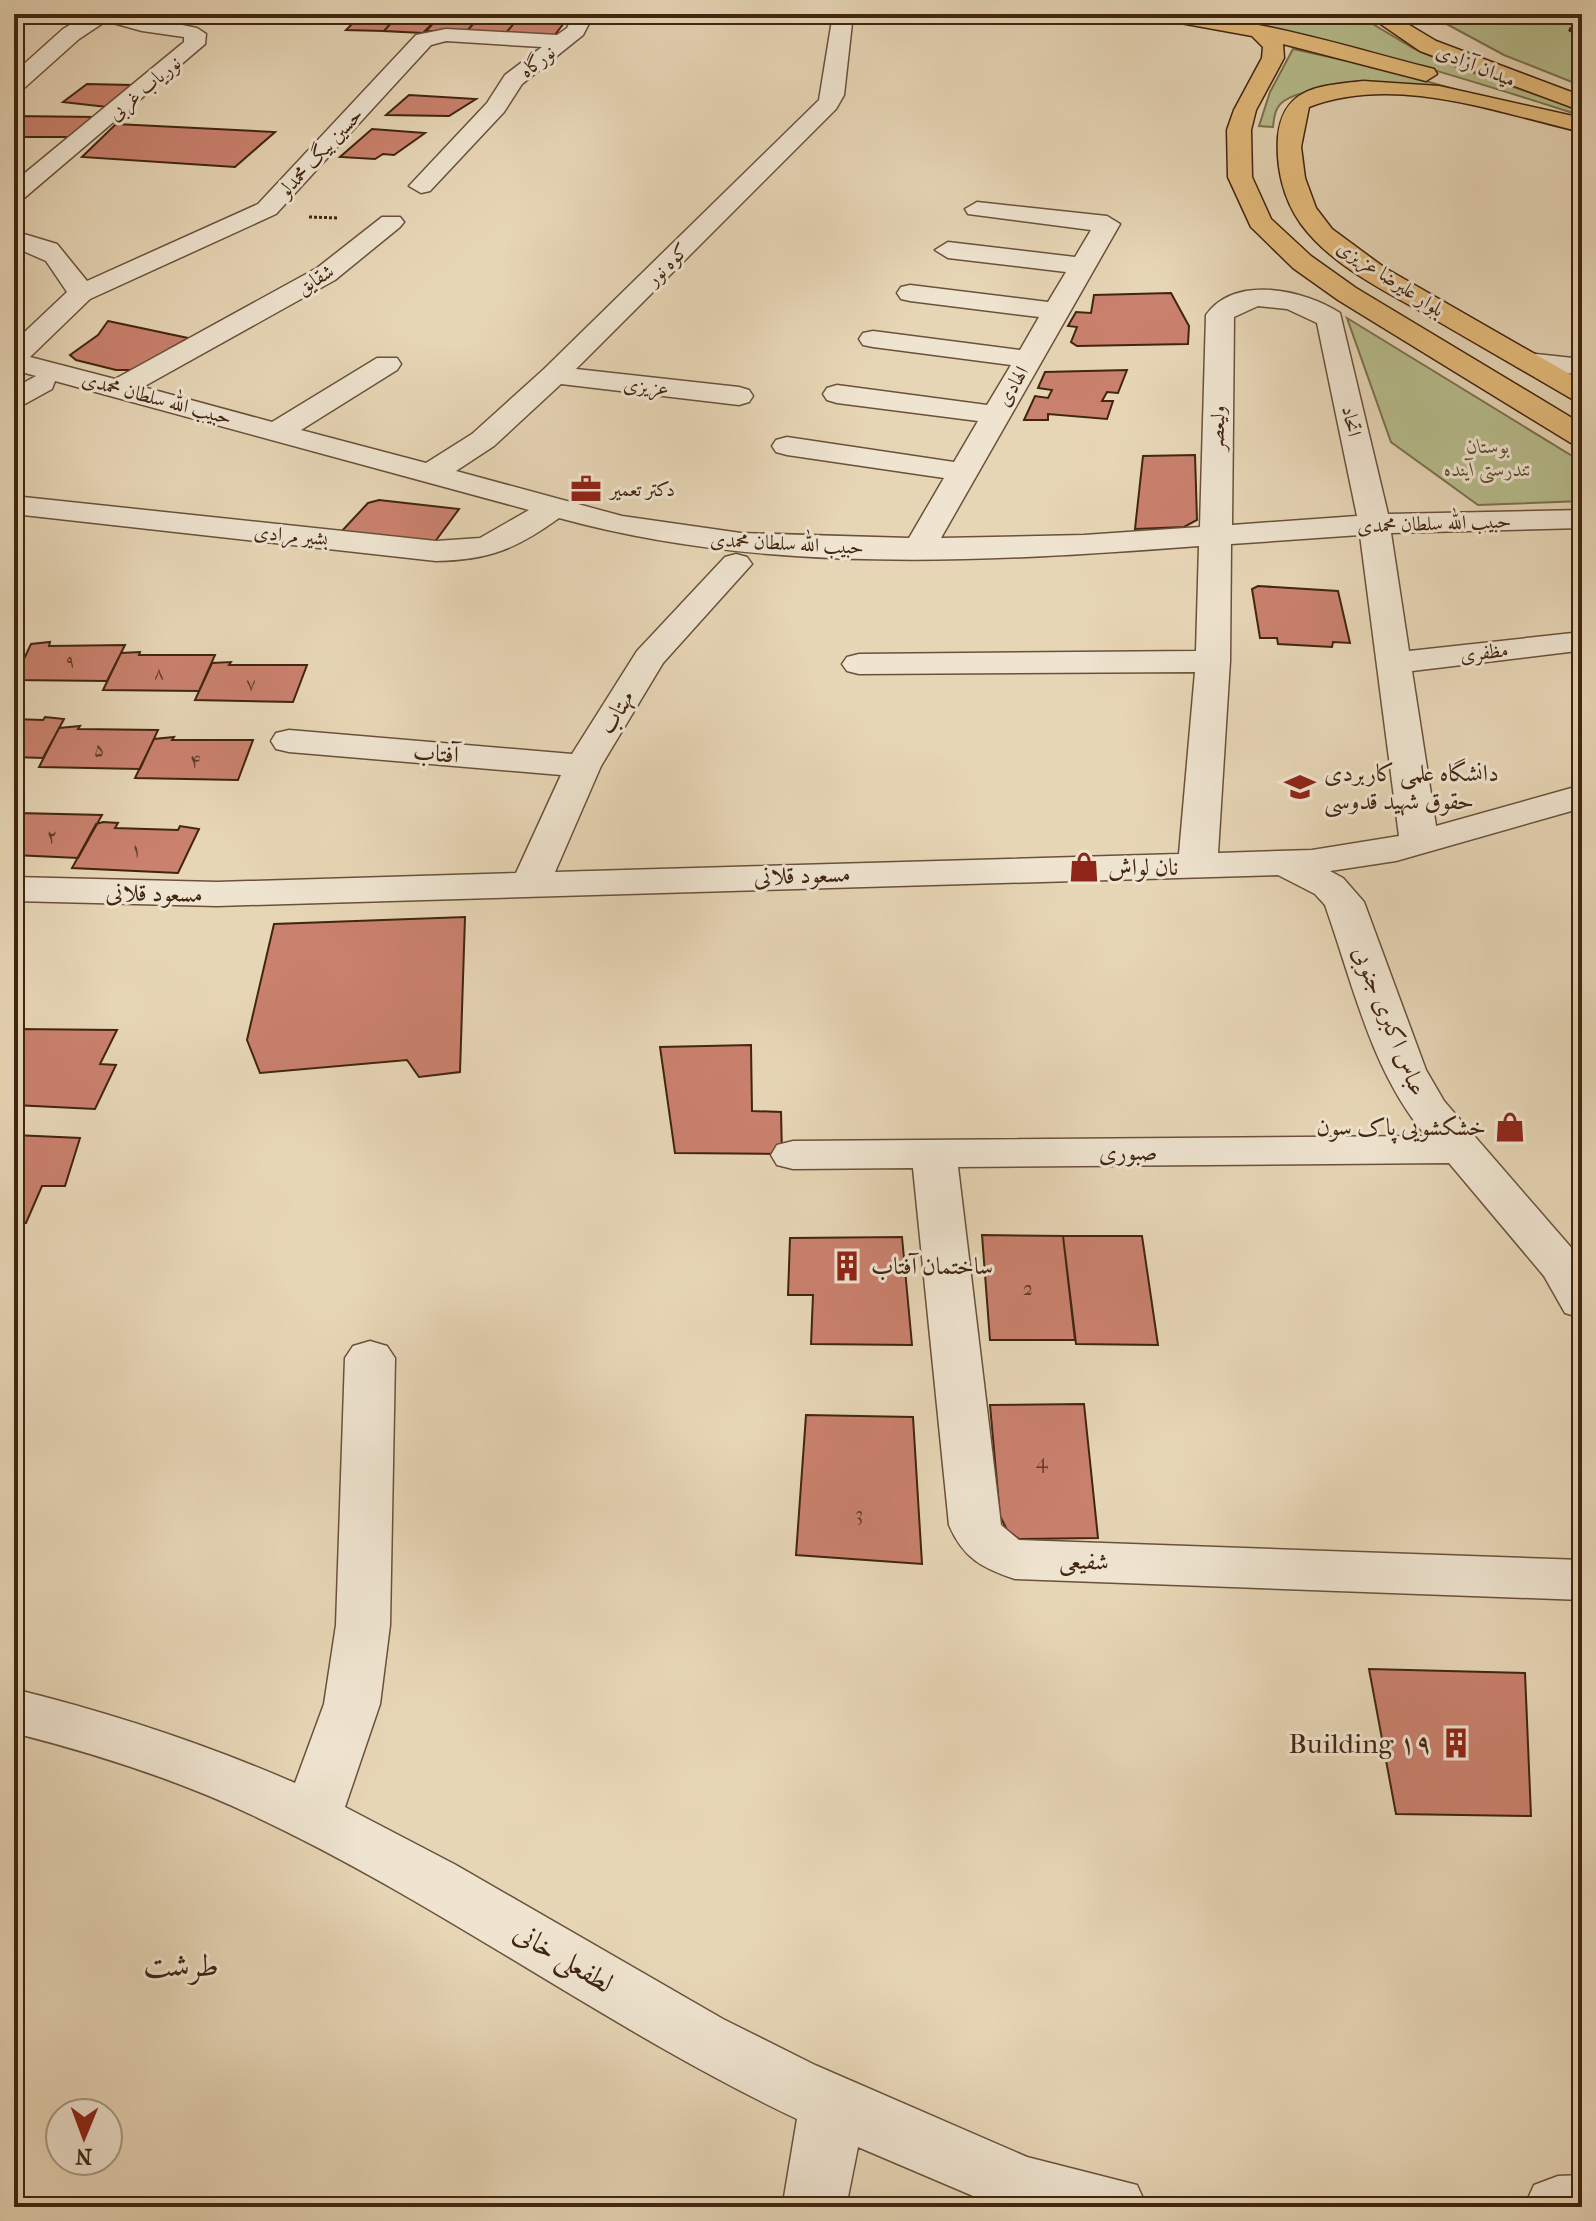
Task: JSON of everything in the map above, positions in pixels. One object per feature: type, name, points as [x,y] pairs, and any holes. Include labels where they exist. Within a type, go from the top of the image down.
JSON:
[{"type":"main road","points":[[1164,14],[1342,50],[1582,123]]},
{"type":"main road","name":"میدان آزادی","points":[[1376,14],[1440,51],[1582,104]]},
{"type":"main road","name":"بلوار علیرضا عزیزی","points":[[1259,31],[1274,46],[1273,58],[1245,110],[1239,130],[1240,177],[1260,222],[1325,279],[1582,437]]},
{"type":"main road","points":[[1239,130],[1290,133],[1299,103],[1329,91],[1367,88],[1436,95],[1582,123]]},
{"type":"main road","name":"بلوار علیرضا عزیزی","points":[[1290,133],[1292,171],[1310,219],[1348,254],[1394,285],[1582,393]]},
{"type":"main road","points":[[1437,349],[1491,340]]},
{"type":"street","points":[[14,85],[71,34],[104,14]]},
{"type":"street","name":"نوریاب غربی","points":[[14,194],[180,59],[195,39],[195,34],[190,32],[142,25],[104,14]]},
{"type":"street","points":[[562,42],[576,31],[584,14]]},
{"type":"street","name":"کوه نور","points":[[429,475],[483,440],[554,375],[828,104],[833,95],[843,14]]},
{"type":"street","name":"حسین بیگ محمدلو","points":[[14,359],[81,293],[267,209],[424,40],[446,35],[562,42]]},
{"type":"street","name":"نورگاه","points":[[421,186],[496,107],[513,80],[562,42]]},
{"type":"street","name":"الهادی","points":[[919,548],[1107,224],[977,209]]},
{"type":"street","name":"شقایق","points":[[122,387],[326,274],[391,222]]},
{"type":"street","points":[[14,239],[38,242],[56,252],[81,293]]},
{"type":"street","points":[[948,250],[1083,266]]},
{"type":"street","points":[[910,293],[1057,311]]},
{"type":"street","name":"ولیعصر","points":[[1198,863],[1213,661],[1220,315],[1225,309],[1249,300],[1294,299],[1316,307],[1330,319]]},
{"type":"street","name":"اتحاد","points":[[1330,319],[1374,524]]},
{"type":"street","points":[[873,339],[1028,359]]},
{"type":"street","name":"حبیب الله سلطان محمدی","points":[[14,359],[620,525],[741,543],[919,548],[1084,545],[1374,524],[1582,519]]},
{"type":"street","points":[[1527,361],[1582,367]]},
{"type":"street","points":[[278,431],[387,364]]},
{"type":"street","name":"عزیزی","points":[[554,375],[739,396]]},
{"type":"street","points":[[14,401],[42,383]]},
{"type":"street","points":[[837,394],[995,415]]},
{"type":"street","points":[[787,446],[962,472]]},
{"type":"street","name":"بشیر مرادی","points":[[14,505],[436,551],[477,552],[508,539],[555,506]]},
{"type":"street","points":[[1374,524],[1419,842]]},
{"type":"street","name":"مهتاب","points":[[531,883],[583,766],[649,658],[736,564]]},
{"type":"street","name":"مظفری","points":[[1392,663],[1577,641]]},
{"type":"street","points":[[859,664],[1213,661]]},
{"type":"street","name":"آفتاب","points":[[289,741],[583,766]]},
{"type":"street","name":"مسعود قلانی","points":[[14,889],[202,894],[1198,863],[1285,863],[1360,857],[1580,800]]},
{"type":"street","name":"عباس اکبری جنوبی","points":[[1285,863],[1329,886],[1344,902],[1404,1070],[1425,1107],[1564,1269],[1582,1302]]},
{"type":"street","name":"صبوری","points":[[793,1155],[1463,1149]]},
{"type":"street","name":"شفیعی","points":[[934,1154],[975,1525],[980,1538],[993,1552],[1015,1559],[1582,1580]]},
{"type":"street","points":[[312,1816],[352,1704],[363,1625],[370,1358]]},
{"type":"street","name":"لطفعلی خانی","points":[[14,1711],[54,1720],[218,1772],[312,1816],[462,1895],[673,2024],[832,2106],[1048,2195],[1113,2207]]},
{"type":"street","points":[[817,2197],[832,2106]]},
{"type":"street","points":[[1558,2207],[1582,2206]]},
{"type":"path","points":[[1582,28],[1568,29],[1582,38]]},
{"type":"path","points":[[267,209],[297,216],[391,222]]},
{"type":"green space","points":[[1196,14],[1356,14],[1413,48],[1451,65],[1582,111],[1582,116],[1343,45]]},
{"type":"green space","points":[[1428,14],[1582,14],[1582,86],[1504,55]]},
{"type":"green space","points":[[1293,49],[1375,67],[1555,117],[1416,92],[1338,88],[1307,92],[1284,101],[1277,109],[1273,127],[1259,126],[1270,92]]},
{"type":"green space","name":"بوستان تندرستی آینده","points":[[1347,318],[1582,462],[1582,501],[1478,505],[1391,442]]},
{"type":"building","points":[[46,14],[80,14],[68,23],[37,23]]},
{"type":"building","points":[[362,14],[399,14],[384,31],[346,30]]},
{"type":"building","points":[[399,14],[442,14],[423,33],[384,31]]},
{"type":"building","points":[[442,14],[482,14],[466,32],[426,31]]},
{"type":"building","points":[[482,14],[522,14],[505,34],[466,32]]},
{"type":"building","points":[[522,14],[571,14],[554,36],[505,34]]},
{"type":"building","points":[[87,84],[131,85],[107,107],[63,102]]},
{"type":"building","points":[[409,95],[476,99],[449,116],[386,115]]},
{"type":"building","points":[[14,116],[94,117],[69,137],[14,137]]},
{"type":"building","points":[[116,124],[275,132],[235,167],[82,157]]},
{"type":"building","points":[[372,129],[425,133],[394,155],[383,154],[375,159],[340,157]]},
{"type":"building","points":[[1171,293],[1189,326],[1188,344],[1077,346],[1071,342],[1077,327],[1068,326],[1076,312],[1091,313],[1094,295]]},
{"type":"building","points":[[108,321],[188,338],[134,370],[116,370],[76,360],[70,355],[98,335]]},
{"type":"building","points":[[1127,370],[1118,393],[1107,392],[1102,401],[1113,401],[1107,419],[1048,414],[1048,420],[1024,420],[1035,396],[1048,398],[1052,390],[1038,388],[1045,372]]},
{"type":"building","points":[[1195,455],[1197,520],[1184,527],[1135,529],[1143,456]]},
{"type":"building","points":[[379,500],[459,509],[434,543],[340,533],[368,503]]},
{"type":"building","points":[[1258,586],[1338,591],[1350,643],[1333,642],[1332,647],[1278,644],[1277,638],[1260,638],[1252,589]]},
{"type":"building","points":[[50,642],[49,646],[125,645],[107,681],[14,680],[31,644]]},
{"type":"building","points":[[140,652],[139,655],[215,655],[199,691],[103,690],[121,653]]},
{"type":"building","points":[[231,662],[229,665],[307,665],[293,702],[195,700],[212,663]]},
{"type":"building","points":[[45,717],[64,719],[43,758],[14,757],[14,719],[43,720]]},
{"type":"building","points":[[80,726],[78,729],[158,730],[140,769],[39,767],[59,728]]},
{"type":"building","points":[[174,737],[172,740],[253,740],[238,780],[135,778],[154,739]]},
{"type":"building","points":[[14,809],[20,809],[18,813],[102,815],[78,858],[14,855]]},
{"type":"building","points":[[118,823],[115,828],[178,830],[180,826],[199,829],[178,873],[72,868],[96,824]]},
{"type":"building","points":[[465,917],[460,1072],[419,1077],[407,1060],[260,1073],[247,1040],[274,924]]},
{"type":"building","points":[[16,1029],[117,1030],[100,1064],[116,1065],[95,1109],[14,1105]]},
{"type":"building","points":[[751,1045],[752,1111],[781,1112],[782,1154],[675,1153],[660,1047]]},
{"type":"building","points":[[14,1135],[80,1138],[65,1186],[42,1186],[26,1223],[14,1223]]},
{"type":"building","points":[[982,1235],[1063,1236],[1075,1340],[990,1340]]},
{"type":"building","points":[[1063,1236],[1142,1236],[1158,1345],[1076,1344]]},
{"type":"building","name":"ساختمان آفتاب","points":[[902,1237],[912,1345],[811,1344],[813,1295],[788,1295],[790,1238]]},
{"type":"building","points":[[1084,1404],[1098,1538],[1019,1539],[1007,1530],[1000,1516],[990,1405]]},
{"type":"building","points":[[806,1415],[913,1417],[922,1564],[796,1555]]},
{"type":"building","name":"Building ۱۹","points":[[1369,1669],[1525,1673],[1531,1816],[1396,1814]]},
{"type":"place","name":"دکتر تعمیر","points":[[586,489]]},
{"type":"place","name":"دانشگاه علمی کاربردی حقوق شهید قدوسی","points":[[1300,787]]},
{"type":"place","name":"نان لواش","points":[[1084,867]]},
{"type":"place","name":"خشکشویی پاک سون","points":[[1510,1127]]},
{"type":"place","name":"ساختمان آفتاب","points":[[847,1266]]},
{"type":"place","name":"Building ۱۹","points":[[1456,1743]]},
{"type":"district","name":"طرشت","points":[[181,1965]]}]
